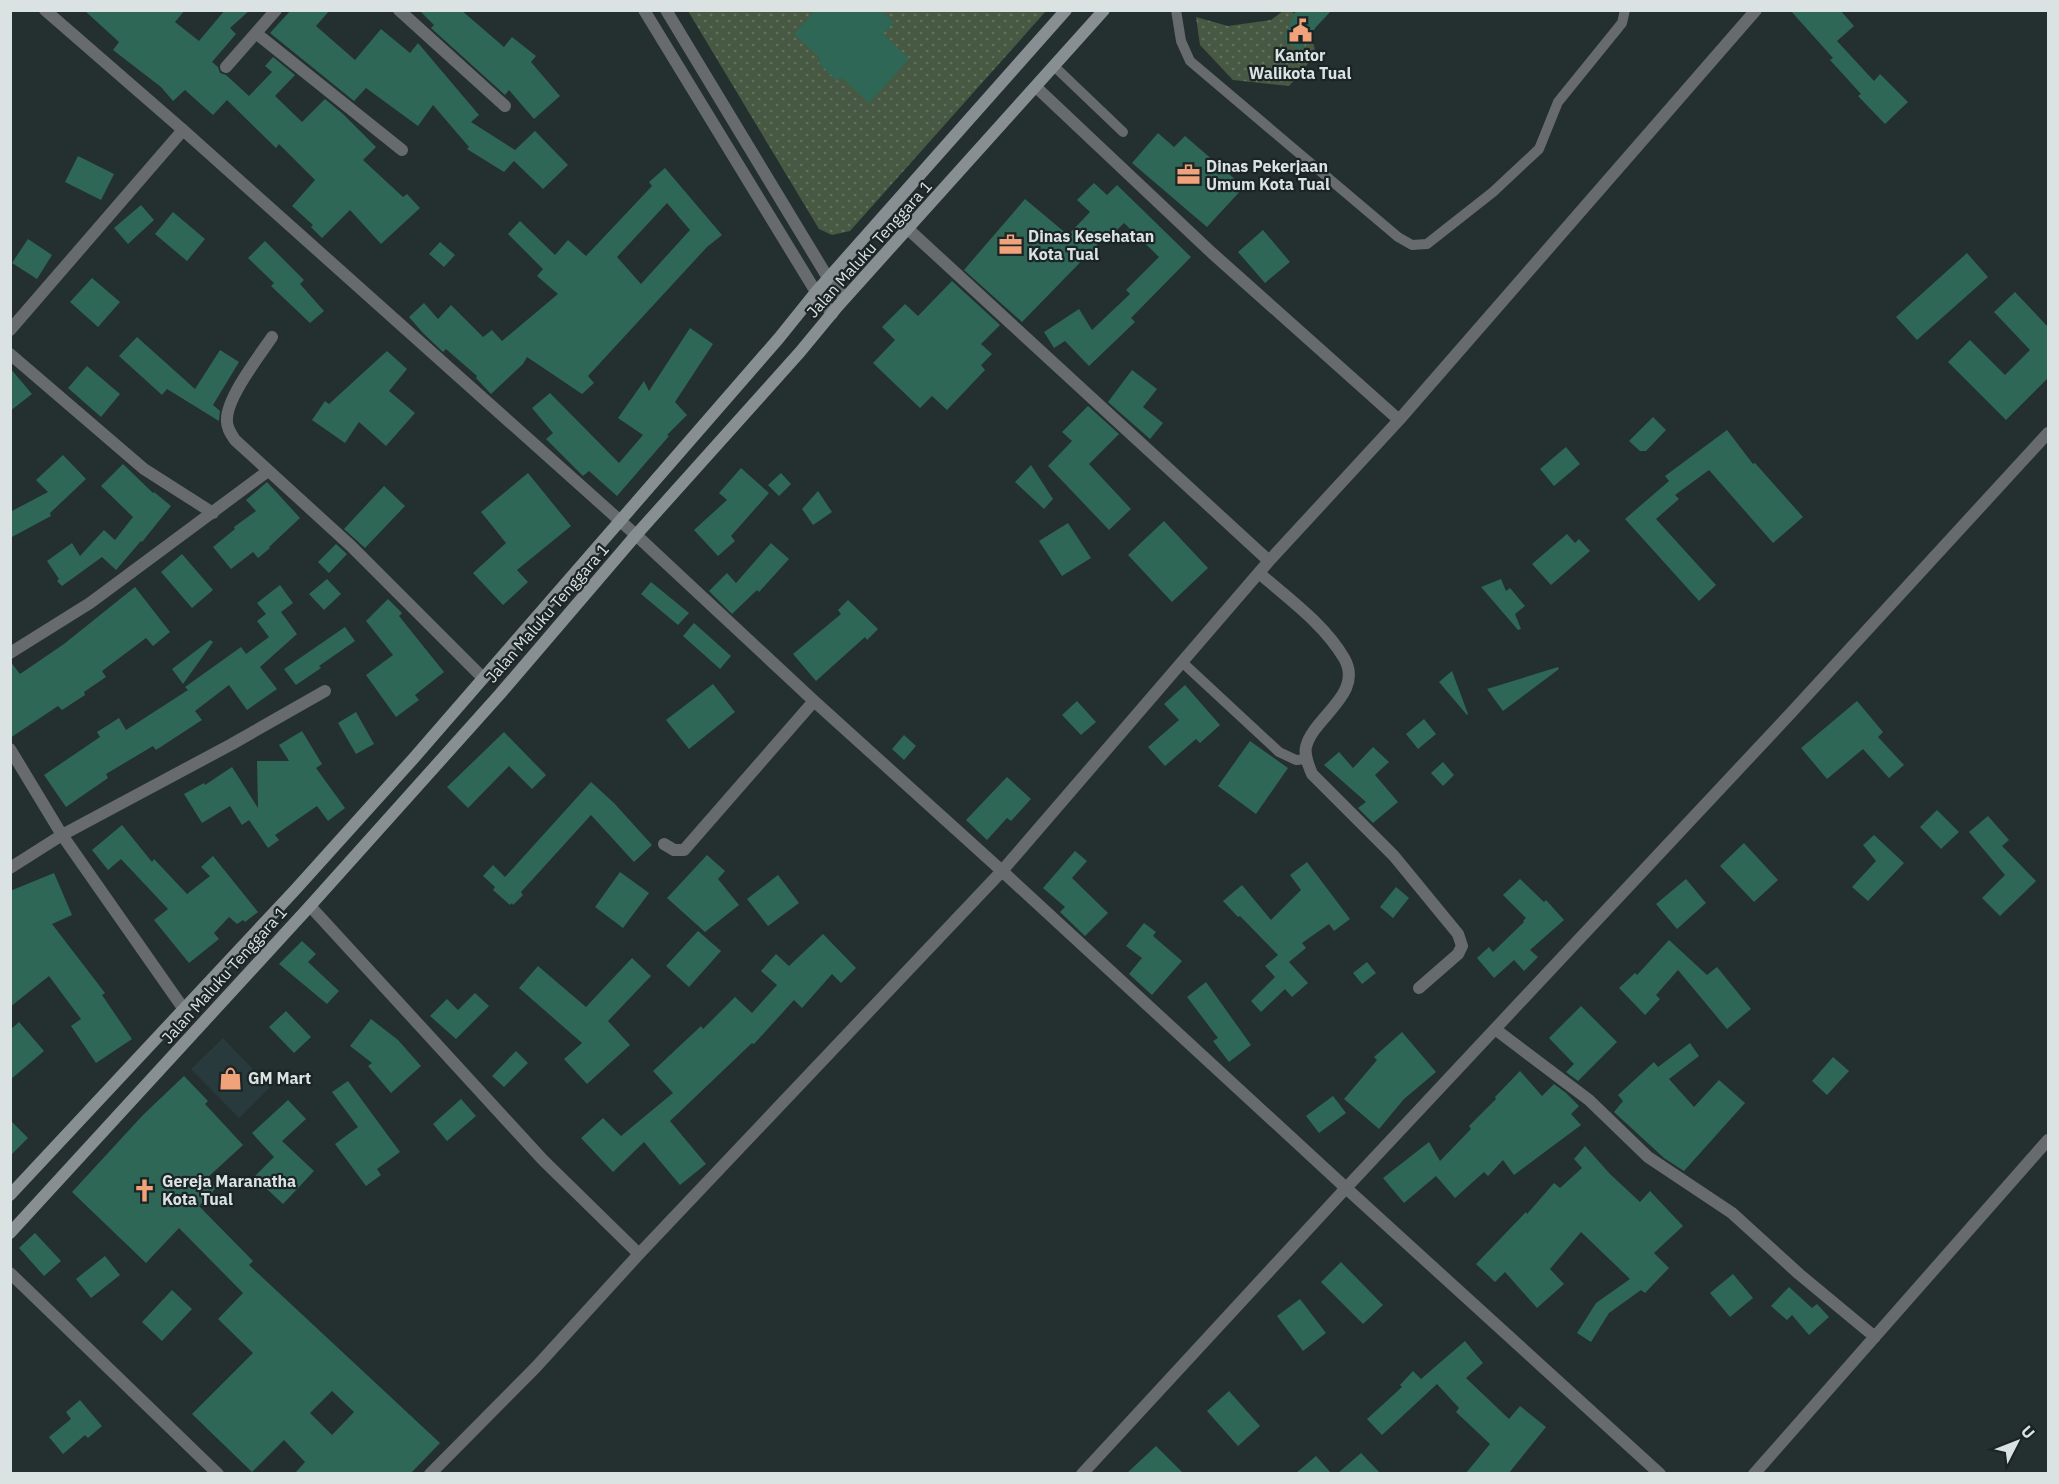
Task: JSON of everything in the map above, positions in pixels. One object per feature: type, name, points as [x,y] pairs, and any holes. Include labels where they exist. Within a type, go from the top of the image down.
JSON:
[{"type":"main road","name":"Jalan Maluku Tenggara 1","points":[[10,1195],[413,759],[482,677],[621,521],[828,278],[1066,10]]},
{"type":"main road","name":"Jalan Maluku Tenggara 1","points":[[10,1233],[310,906],[500,693],[636,535],[773,383],[845,298],[1104,10]]},
{"type":"street","points":[[45,10],[183,130],[621,521],[814,701],[1660,1473]]},
{"type":"street","points":[[226,67],[276,10]]},
{"type":"street","points":[[644,10],[816,292],[832,314]]},
{"type":"street","points":[[666,10],[828,278],[845,298]]},
{"type":"street","points":[[430,1473],[536,1367],[639,1254],[1002,871],[1269,561],[1399,420],[1755,10]]},
{"type":"street","points":[[401,11],[505,106]]},
{"type":"street","points":[[257,34],[402,150]]},
{"type":"street","points":[[1036,87],[1212,254],[1399,420]]},
{"type":"street","points":[[10,330],[183,130]]},
{"type":"street","points":[[908,229],[1269,561]]},
{"type":"street","points":[[272,336],[233,398],[226,417],[235,440],[351,546],[482,677]]},
{"type":"street","points":[[10,354],[144,469],[213,513]]},
{"type":"street","points":[[1082,1473],[2049,433]]},
{"type":"street","points":[[10,653],[90,603],[268,471]]},
{"type":"street","points":[[1259,573],[1322,628],[1345,659],[1350,673],[1346,689],[1315,730],[1306,747],[1306,759],[1312,774],[1394,856],[1458,934],[1462,946],[1458,954],[1419,988]]},
{"type":"street","points":[[10,868],[62,835],[232,744],[325,691]]},
{"type":"street","points":[[664,844],[674,850],[684,850],[814,701]]},
{"type":"street","points":[[10,748],[62,835],[183,1008]]},
{"type":"street","points":[[310,906],[543,1161],[639,1254]]},
{"type":"street","points":[[1495,1029],[1589,1100],[1648,1157],[1732,1213],[1799,1274],[1875,1337]]},
{"type":"street","points":[[1754,1473],[2049,1140]]},
{"type":"street","points":[[10,1273],[218,1473]]},
{"type":"lane","points":[[1176,10],[1181,41],[1190,61],[1398,237],[1412,245],[1427,244],[1493,192],[1530,158],[1543,141],[1558,102],[1622,24],[1625,10]]},
{"type":"lane","points":[[1055,67],[1123,132]]},
{"type":"lane","points":[[1182,662],[1279,752],[1296,760],[1306,759]]},
{"type":"shaded area","name":"GM Mart","points":[[223,1038],[270,1087],[239,1118],[191,1069]]},
{"type":"green space","points":[[688,11],[1046,11],[850,231],[832,235],[819,229]]},
{"type":"green space","points":[[1283,11],[1291,11],[1295,14],[1284,37],[1286,43],[1311,34],[1316,54],[1289,86],[1233,80],[1200,45],[1196,17],[1228,26],[1271,20]]},
{"type":"building","points":[[84,10],[185,10],[175,22],[199,41],[225,10],[250,10],[230,28],[236,34],[212,62],[218,67],[220,73],[226,75],[249,96],[272,72],[265,66],[273,57],[295,75],[275,96],[302,122],[325,99],[376,147],[363,160],[403,197],[407,194],[420,208],[381,244],[350,210],[322,238],[311,227],[313,225],[292,206],[315,180],[279,144],[276,148],[227,100],[213,115],[185,90],[173,101],[161,87],[113,50],[119,42]]},
{"type":"building","points":[[291,10],[330,10],[316,26],[355,60],[381,29],[410,53],[418,43],[479,115],[471,122],[515,150],[535,131],[568,165],[543,189],[514,161],[504,172],[467,149],[469,147],[433,105],[418,126],[366,88],[354,101],[270,33]]},
{"type":"building","points":[[419,10],[461,10],[504,47],[512,37],[536,56],[531,62],[560,96],[534,119],[509,90],[505,95],[431,28],[434,25]]},
{"type":"building","points":[[816,10],[881,10],[894,23],[883,34],[909,59],[869,103],[841,77],[837,81],[818,62],[821,59],[794,34]]},
{"type":"building","name":"Kantor Walikota Tual","points":[[1296,10],[1332,10],[1316,27],[1301,50],[1286,43],[1284,37]]},
{"type":"building","points":[[1790,10],[1840,10],[1854,26],[1837,41],[1874,81],[1880,74],[1908,102],[1885,124],[1858,96],[1861,94],[1830,60],[1833,58]]},
{"type":"building","name":"Dinas Pekerjaan Umum Kota Tual","points":[[1158,133],[1174,147],[1185,136],[1244,187],[1207,227],[1132,163]]},
{"type":"building","points":[[78,156],[114,174],[101,200],[65,182]]},
{"type":"building","points":[[665,168],[722,235],[707,247],[588,376],[594,383],[582,394],[527,357],[523,364],[491,394],[476,378],[477,376],[446,349],[443,352],[409,317],[424,303],[438,319],[451,305],[483,337],[492,330],[502,341],[558,294],[537,276],[543,269],[508,234],[520,221],[555,255],[568,240],[586,256],[652,186],[649,182]],"holes":[[[667,203],[690,230],[641,284],[617,257]]]},
{"type":"building","points":[[1094,183],[1107,195],[1117,185],[1191,257],[1131,318],[1135,322],[1089,366],[1065,341],[1054,348],[1044,332],[1079,309],[1092,330],[1130,294],[1126,290],[1159,257],[1124,223],[1106,241],[1103,239],[1022,322],[964,270],[1025,199],[1068,235],[1090,212],[1077,200]]},
{"type":"building","points":[[141,205],[154,220],[128,244],[114,228]]},
{"type":"building","points":[[173,212],[205,239],[187,261],[155,234]]},
{"type":"building","points":[[1263,230],[1290,262],[1265,283],[1238,252]]},
{"type":"building","points":[[28,239],[52,255],[37,279],[12,263]]},
{"type":"building","points":[[265,241],[304,280],[300,284],[324,311],[310,323],[271,286],[274,283],[248,258]]},
{"type":"building","points":[[440,242],[455,255],[444,267],[429,254]]},
{"type":"building","points":[[1967,253],[1988,277],[1917,340],[1896,317]]},
{"type":"building","points":[[92,278],[120,302],[98,327],[70,302]]},
{"type":"building","points":[[952,281],[1000,325],[981,344],[992,354],[981,365],[985,370],[947,410],[932,396],[920,408],[873,363],[895,340],[882,327],[905,304],[918,316]]},
{"type":"building","points":[[2015,292],[2049,328],[2049,377],[2006,420],[1948,362],[1970,340],[2005,375],[2030,350],[1994,312]]},
{"type":"building","points":[[690,328],[713,344],[675,402],[687,415],[667,435],[669,436],[617,496],[589,471],[583,476],[546,439],[553,433],[532,408],[550,393],[619,463],[643,435],[618,418],[644,381],[649,391]]},
{"type":"building","points":[[137,337],[195,389],[220,350],[239,362],[213,405],[220,411],[219,421],[167,389],[162,395],[119,356]]},
{"type":"building","points":[[387,351],[407,369],[389,391],[415,413],[386,446],[359,422],[345,443],[312,420],[325,401],[329,404]]},
{"type":"building","points":[[87,366],[120,394],[101,417],[68,388]]},
{"type":"building","points":[[10,368],[32,394],[10,411]]},
{"type":"building","points":[[1132,370],[1157,389],[1143,407],[1163,423],[1150,439],[1108,402]]},
{"type":"building","points":[[1088,406],[1119,434],[1089,464],[1131,509],[1109,530],[1048,466],[1072,441],[1062,432]]},
{"type":"building","points":[[1653,417],[1666,430],[1646,451],[1640,451],[1629,441]]},
{"type":"building","points":[[1727,430],[1753,464],[1755,463],[1803,517],[1773,543],[1709,470],[1675,495],[1679,499],[1656,519],[1716,585],[1699,601],[1625,519],[1669,481],[1665,476]]},
{"type":"building","points":[[1566,447],[1580,464],[1554,486],[1540,469]]},
{"type":"building","points":[[63,455],[86,479],[50,513],[51,516],[10,538],[10,512],[48,492],[36,480]]},
{"type":"building","points":[[123,464],[153,493],[171,506],[116,570],[102,557],[62,586],[47,561],[72,543],[80,556],[104,530],[115,540],[133,517],[101,486]]},
{"type":"building","points":[[1031,465],[1053,499],[1044,509],[1015,482]]},
{"type":"building","points":[[741,468],[769,493],[731,536],[735,541],[718,556],[694,530],[727,500],[719,493]]},
{"type":"building","points":[[528,473],[571,526],[517,570],[528,582],[503,605],[473,573],[506,543],[481,512]]},
{"type":"building","points":[[781,473],[791,484],[779,496],[768,485]]},
{"type":"building","points":[[267,482],[300,518],[258,558],[253,552],[231,569],[213,547],[235,529],[234,527],[256,511],[246,500]]},
{"type":"building","points":[[384,486],[405,506],[365,548],[344,529]]},
{"type":"building","points":[[818,491],[832,512],[813,525],[802,509]]},
{"type":"building","points":[[1164,521],[1208,568],[1172,602],[1128,555]]},
{"type":"building","points":[[1068,523],[1091,558],[1062,576],[1039,541]]},
{"type":"building","points":[[1567,534],[1575,543],[1579,539],[1590,551],[1551,585],[1532,564]]},
{"type":"building","points":[[771,543],[789,559],[759,592],[757,590],[732,614],[709,591],[727,573],[736,583]]},
{"type":"building","points":[[336,544],[347,554],[329,573],[318,562]]},
{"type":"building","points":[[182,554],[213,590],[192,608],[161,572]]},
{"type":"building","points":[[327,579],[341,594],[324,610],[309,594]]},
{"type":"building","points":[[1501,579],[1506,591],[1510,588],[1525,606],[1515,614],[1521,629],[1518,630],[1481,587]]},
{"type":"building","points":[[651,582],[689,613],[678,625],[641,594]]},
{"type":"building","points":[[280,585],[293,603],[281,612],[297,634],[260,667],[277,689],[247,710],[229,685],[195,711],[202,720],[156,750],[153,746],[106,774],[108,778],[66,807],[44,775],[100,737],[97,732],[119,718],[126,730],[188,690],[185,687],[241,647],[246,654],[269,637],[257,621],[266,614],[257,603]]},
{"type":"building","points":[[135,587],[170,632],[153,646],[146,638],[102,671],[106,677],[84,692],[85,695],[62,710],[58,706],[10,738],[10,661],[20,674],[64,644]]},
{"type":"building","points":[[388,599],[402,613],[399,616],[444,672],[415,695],[419,700],[396,717],[366,675],[393,655],[366,621]]},
{"type":"building","points":[[848,600],[878,629],[867,640],[865,637],[816,681],[793,654],[841,614],[838,610]]},
{"type":"building","points":[[694,623],[731,656],[720,669],[683,636]]},
{"type":"building","points":[[345,627],[355,641],[296,685],[284,669]]},
{"type":"building","points":[[210,640],[213,642],[183,684],[172,669]]},
{"type":"building","points":[[1558,667],[1559,669],[1503,711],[1487,689]]},
{"type":"building","points":[[1452,671],[1468,714],[1467,715],[1439,682]]},
{"type":"building","points":[[713,684],[735,712],[689,749],[666,720]]},
{"type":"building","points":[[1185,685],[1220,725],[1200,743],[1196,739],[1165,766],[1148,747],[1179,720],[1164,704]]},
{"type":"building","points":[[1077,701],[1096,722],[1081,735],[1062,715]]},
{"type":"building","points":[[1857,701],[1883,732],[1878,737],[1904,765],[1889,778],[1863,749],[1827,779],[1801,748]]},
{"type":"building","points":[[356,712],[374,744],[356,754],[338,723]]},
{"type":"building","points":[[1424,719],[1436,734],[1418,749],[1406,734]]},
{"type":"building","points":[[302,731],[322,764],[316,768],[345,808],[328,821],[317,806],[275,835],[279,840],[268,848],[249,820],[242,825],[230,806],[202,823],[184,794],[204,783],[205,785],[232,767],[258,808],[257,761],[289,761],[279,745]]},
{"type":"building","points":[[504,732],[546,775],[532,789],[509,766],[468,808],[447,787]]},
{"type":"building","points":[[904,735],[916,746],[904,760],[892,749]]},
{"type":"building","points":[[1250,741],[1288,768],[1256,814],[1218,786]]},
{"type":"building","points":[[1373,747],[1389,762],[1375,775],[1398,802],[1373,823],[1358,808],[1366,802],[1324,765],[1339,752],[1353,768]]},
{"type":"building","points":[[1443,762],[1454,775],[1443,786],[1431,773]]},
{"type":"building","points":[[1007,777],[1031,799],[1011,821],[1007,818],[987,840],[966,820]]},
{"type":"building","points":[[591,782],[614,803],[652,845],[634,862],[591,815],[521,892],[523,895],[513,905],[512,903],[510,905],[493,890],[495,887],[483,876],[493,865],[505,877]]},
{"type":"building","points":[[1937,810],[1959,832],[1941,849],[1920,827]]},
{"type":"building","points":[[1988,816],[2009,840],[2002,846],[2036,881],[2000,916],[1982,898],[2005,875],[1969,832]]},
{"type":"building","points":[[122,825],[152,862],[154,859],[187,894],[210,876],[201,867],[213,856],[258,912],[245,922],[243,920],[237,924],[229,917],[214,933],[219,939],[189,963],[154,920],[168,909],[121,859],[108,870],[92,850]]},
{"type":"building","points":[[1874,835],[1904,863],[1868,901],[1852,887],[1876,861],[1863,845]]},
{"type":"building","points":[[1744,843],[1778,880],[1754,902],[1720,866]]},
{"type":"building","points":[[1075,851],[1087,861],[1072,878],[1108,913],[1085,936],[1060,912],[1065,907],[1043,888]]},
{"type":"building","points":[[707,855],[725,871],[718,879],[739,905],[705,932],[667,898]]},
{"type":"building","points":[[1307,862],[1350,919],[1334,931],[1329,924],[1302,943],[1306,948],[1289,962],[1308,983],[1292,997],[1285,989],[1261,1012],[1251,1001],[1275,977],[1265,966],[1278,955],[1223,901],[1242,885],[1271,920],[1301,890],[1290,875]]},
{"type":"building","points":[[620,872],[649,893],[623,928],[595,907]]},
{"type":"building","points":[[54,873],[72,915],[52,924],[105,993],[102,995],[132,1039],[96,1063],[71,1026],[81,1019],[49,976],[10,1007],[10,891]]},
{"type":"building","points":[[778,875],[799,903],[768,926],[747,899]]},
{"type":"building","points":[[1520,879],[1544,902],[1546,900],[1564,920],[1530,950],[1538,957],[1524,971],[1514,960],[1494,978],[1477,958],[1489,947],[1493,952],[1524,922],[1526,918],[1503,895]]},
{"type":"building","points":[[1686,879],[1706,903],[1677,929],[1656,904]]},
{"type":"building","points":[[1396,887],[1409,898],[1393,918],[1380,907]]},
{"type":"building","points":[[1144,923],[1156,932],[1153,936],[1182,961],[1152,995],[1129,974],[1142,958],[1126,946]]},
{"type":"building","points":[[698,931],[721,951],[689,987],[666,966]]},
{"type":"building","points":[[823,934],[856,968],[841,983],[832,974],[802,1008],[794,1000],[754,1044],[752,1043],[670,1121],[706,1164],[680,1185],[644,1142],[613,1172],[581,1138],[603,1118],[621,1136],[673,1093],[653,1071],[701,1026],[703,1029],[735,997],[752,1013],[777,985],[761,971],[776,954],[789,966]]},
{"type":"building","points":[[1669,940],[1707,975],[1717,967],[1751,1009],[1727,1029],[1678,970],[1656,995],[1660,999],[1645,1015],[1619,988],[1635,973],[1637,975]]},
{"type":"building","points":[[302,941],[316,954],[308,962],[339,991],[327,1004],[279,964]]},
{"type":"building","points":[[632,958],[651,976],[608,1021],[630,1045],[587,1084],[564,1059],[582,1043],[519,988],[538,966],[586,1007]]},
{"type":"building","points":[[1367,962],[1376,973],[1362,984],[1353,973]]},
{"type":"building","points":[[1206,982],[1251,1045],[1229,1062],[1213,1041],[1218,1038],[1187,997]]},
{"type":"building","points":[[475,993],[489,1006],[456,1039],[430,1016],[447,999],[458,1010]]},
{"type":"building","points":[[1581,1006],[1617,1042],[1578,1081],[1566,1072],[1574,1064],[1549,1038]]},
{"type":"building","points":[[286,1011],[311,1037],[294,1053],[269,1027]]},
{"type":"building","points":[[371,1019],[398,1040],[421,1066],[391,1093],[368,1066],[372,1063],[350,1046]]},
{"type":"building","points":[[19,1022],[44,1051],[10,1080],[10,1030]]},
{"type":"building","points":[[1402,1032],[1436,1072],[1404,1099],[1379,1129],[1344,1099],[1377,1060],[1374,1057]]},
{"type":"building","points":[[1690,1043],[1699,1056],[1669,1079],[1694,1107],[1719,1080],[1745,1103],[1684,1171],[1664,1158],[1614,1112],[1623,1101],[1618,1095],[1654,1062],[1658,1067]]},
{"type":"building","points":[[516,1051],[528,1063],[504,1087],[492,1076]]},
{"type":"building","points":[[1833,1057],[1849,1071],[1827,1095],[1812,1081]]},
{"type":"building","points":[[1520,1071],[1542,1096],[1554,1084],[1566,1093],[1579,1106],[1571,1114],[1581,1125],[1514,1175],[1503,1160],[1488,1176],[1484,1172],[1455,1198],[1436,1176],[1404,1203],[1383,1178],[1429,1142],[1440,1161],[1471,1129],[1469,1126]]},
{"type":"building","points":[[184,1076],[208,1101],[205,1104],[243,1145],[207,1178],[216,1188],[199,1206],[253,1261],[249,1265],[440,1443],[411,1473],[295,1473],[305,1462],[284,1440],[252,1472],[192,1414],[253,1353],[218,1319],[243,1293],[179,1228],[146,1263],[72,1192],[143,1115]],"holes":[[[332,1391],[354,1412],[332,1435],[310,1413]]]},
{"type":"building","points":[[348,1081],[400,1152],[377,1169],[381,1175],[366,1186],[335,1144],[358,1127],[332,1092]]},
{"type":"building","points":[[1333,1096],[1346,1113],[1319,1133],[1306,1116]]},
{"type":"building","points":[[461,1099],[476,1116],[447,1141],[433,1124]]},
{"type":"building","points":[[288,1100],[306,1119],[282,1141],[314,1171],[283,1204],[254,1177],[274,1157],[252,1133]]},
{"type":"building","points":[[10,1120],[28,1138],[10,1156]]},
{"type":"building","points":[[1585,1146],[1640,1202],[1650,1191],[1683,1226],[1654,1253],[1669,1268],[1645,1293],[1641,1290],[1609,1313],[1591,1342],[1577,1333],[1596,1303],[1630,1279],[1581,1232],[1550,1269],[1564,1284],[1537,1308],[1505,1272],[1495,1282],[1476,1264],[1526,1212],[1527,1214],[1554,1183],[1560,1188],[1582,1168],[1574,1159]]},
{"type":"building","points":[[35,1233],[61,1261],[44,1276],[19,1248]]},
{"type":"building","points":[[105,1256],[120,1275],[91,1298],[76,1279]]},
{"type":"building","points":[[1341,1262],[1383,1305],[1363,1324],[1321,1282]]},
{"type":"building","points":[[1733,1274],[1753,1298],[1730,1317],[1710,1293]]},
{"type":"building","points":[[1789,1287],[1812,1308],[1817,1304],[1829,1317],[1809,1335],[1792,1315],[1787,1320],[1771,1306]]},
{"type":"building","points":[[172,1290],[192,1309],[162,1341],[142,1322]]},
{"type":"building","points":[[1300,1299],[1326,1333],[1303,1351],[1277,1316]]},
{"type":"building","points":[[1465,1341],[1483,1363],[1466,1378],[1509,1419],[1520,1406],[1546,1427],[1509,1473],[1466,1473],[1490,1444],[1456,1412],[1459,1408],[1437,1384],[1382,1435],[1367,1419],[1402,1387],[1400,1385],[1413,1371],[1421,1379]]},
{"type":"building","points":[[1229,1391],[1260,1426],[1238,1446],[1207,1411]]},
{"type":"building","points":[[80,1400],[102,1426],[88,1438],[85,1435],[63,1454],[49,1437],[71,1419],[66,1412]]},
{"type":"building","points":[[1156,1446],[1183,1473],[1127,1473]]},
{"type":"building","points":[[1361,1453],[1380,1473],[1338,1473]]},
{"type":"building","points":[[1316,1456],[1331,1473],[1296,1473]]},
{"type":"place","name":"Kantor Walikota Tual","points":[[1300,30]]},
{"type":"place","name":"Dinas Pekerjaan Umum Kota Tual","points":[[1188,175]]},
{"type":"place","name":"Dinas Kesehatan Kota Tual","points":[[1010,245]]},
{"type":"place","name":"GM Mart","points":[[230,1078]]},
{"type":"place","name":"Gereja Maranatha Kota Tual","points":[[144,1190]]}]
